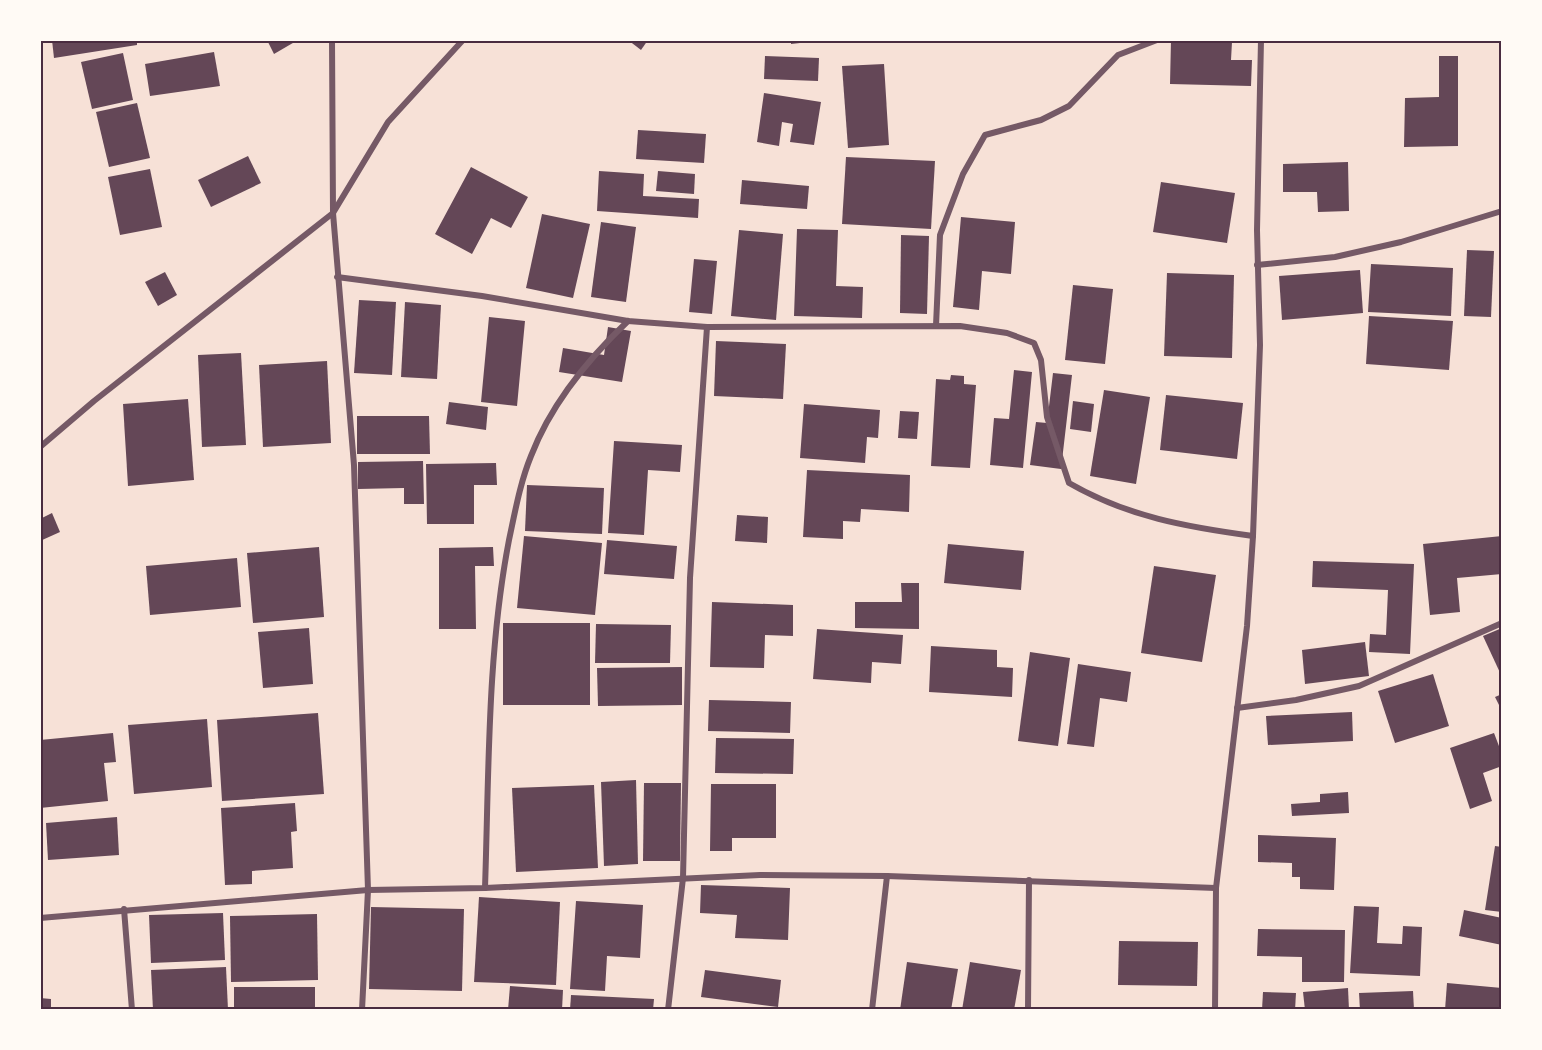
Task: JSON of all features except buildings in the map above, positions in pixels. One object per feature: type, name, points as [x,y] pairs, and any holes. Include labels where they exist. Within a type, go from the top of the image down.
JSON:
[{"type":"street","points":[[332,40],[333,213],[354,465],[368,890],[362,1010]]},
{"type":"street","points":[[40,447],[94,401],[333,213],[388,122],[463,40]]},
{"type":"street","points":[[936,326],[940,235],[963,174],[985,135],[1041,120],[1069,106],[1119,55],[1157,40]]},
{"type":"street","points":[[1215,1010],[1216,888],[1237,708],[1253,537],[1260,345],[1257,266],[1261,40]]},
{"type":"street","points":[[1257,266],[1335,257],[1401,242],[1502,211]]},
{"type":"street","points":[[337,277],[482,296],[628,321],[706,327],[960,326],[1006,333],[1034,343],[1041,360],[1047,417],[1070,483],[1103,502],[1187,527],[1253,537]]},
{"type":"street","points":[[485,888],[492,677],[502,574],[516,504],[531,456],[556,406],[597,351],[628,321]]},
{"type":"street","points":[[668,1010],[683,878],[690,578],[706,327]]},
{"type":"street","points":[[1237,708],[1296,700],[1359,686],[1502,623]]},
{"type":"street","points":[[40,918],[124,909],[368,890],[485,888],[760,875],[1029,880],[1216,888]]},
{"type":"street","points":[[872,1010],[887,876]]},
{"type":"street","points":[[1028,1010],[1029,880]]},
{"type":"street","points":[[124,909],[132,1010]]}]
